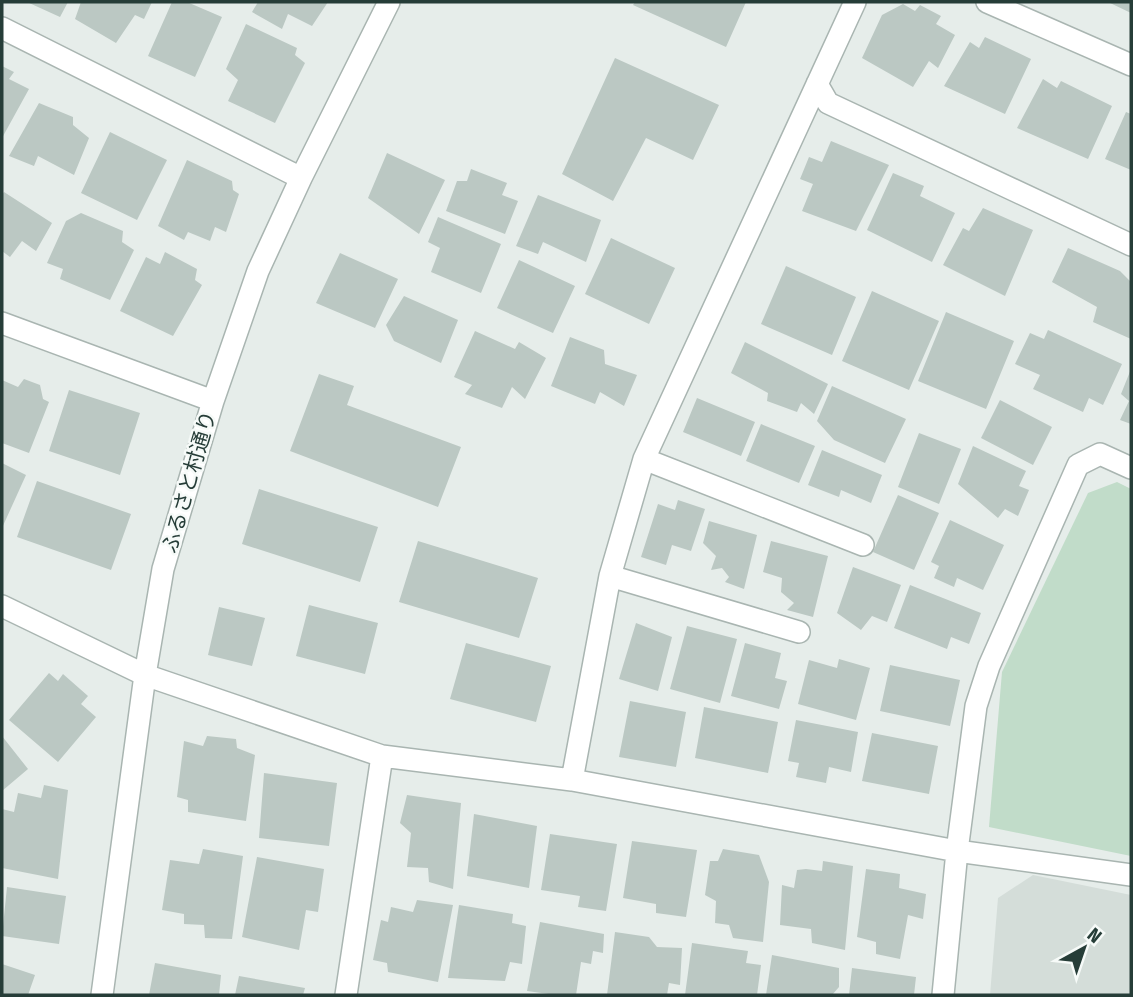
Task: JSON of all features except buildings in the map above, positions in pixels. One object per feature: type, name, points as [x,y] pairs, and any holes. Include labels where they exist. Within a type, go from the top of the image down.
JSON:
[{"type":"street","name":"ふるさと村通り","points":[[102,995],[145,675],[163,569],[213,401],[258,271],[300,178],[389,2]]},
{"type":"street","points":[[572,780],[610,576],[644,459],[855,2]]},
{"type":"street","points":[[987,2],[1131,65]]},
{"type":"street","points":[[2,28],[300,178]]},
{"type":"street","points":[[817,84],[828,103],[1131,246]]},
{"type":"street","points":[[2,323],[213,401]]},
{"type":"street","points":[[943,995],[957,850],[976,706],[989,666],[1078,465],[1100,454],[1131,468]]},
{"type":"street","points":[[644,459],[863,545]]},
{"type":"street","points":[[610,576],[799,632]]},
{"type":"street","points":[[2,606],[145,675],[382,756],[572,780],[957,850],[1131,875]]},
{"type":"street","points":[[346,995],[382,756]]},
{"type":"shaded area","points":[[1033,875],[1131,895],[1131,995],[990,995],[998,898]]},
{"type":"green space","points":[[1117,482],[1131,489],[1131,856],[989,827],[1002,672],[1088,493]]}]
